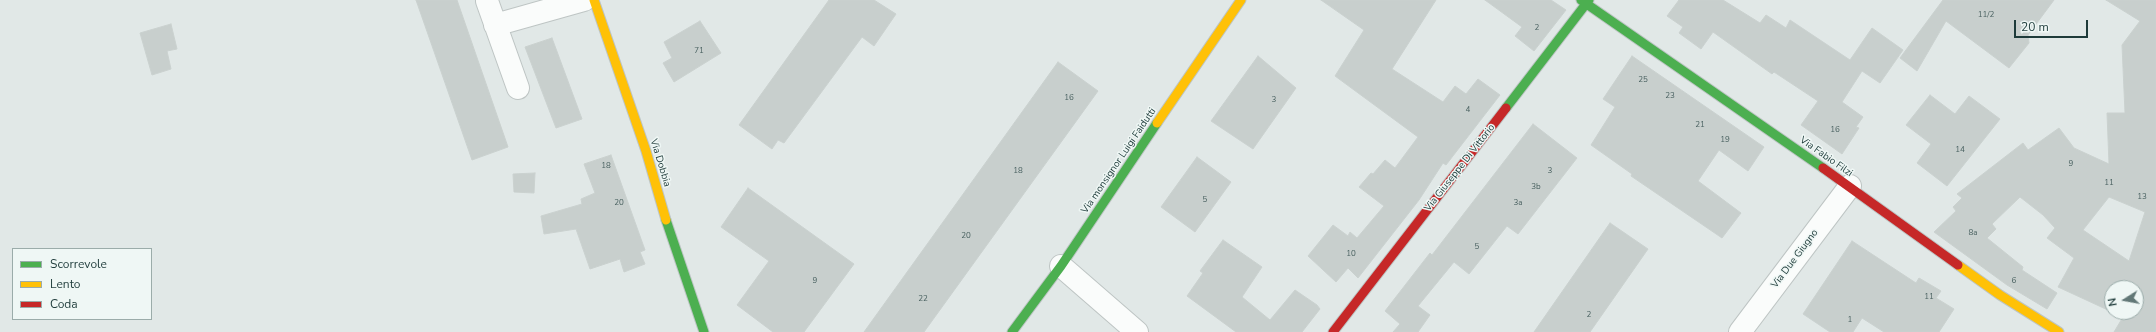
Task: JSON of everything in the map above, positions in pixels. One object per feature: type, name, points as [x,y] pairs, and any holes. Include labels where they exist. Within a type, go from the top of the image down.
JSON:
[{"type":"street","points":[[495,25],[584,0]]},
{"type":"street","name":"Via Dobbia","points":[[594,0],[646,151],[672,239],[704,332]]},
{"type":"street","name":"Via monsignor Luigi Faidutti","points":[[1012,332],[1061,266],[1241,0]]},
{"type":"street","points":[[486,1],[518,88]]},
{"type":"street","name":"Via Fabio Filzi","points":[[1586,1],[1850,186],[2000,296],[2059,332]]},
{"type":"street","name":"Via Giuseppe Di Vittorio","points":[[1333,332],[1586,1]]},
{"type":"street","name":"Via Due Giugno","points":[[1740,332],[1850,186]]},
{"type":"street","points":[[1061,266],[1137,332]]},
{"type":"building","points":[[416,0],[457,0],[508,147],[472,160]]},
{"type":"building","points":[[829,0],[874,0],[896,14],[874,46],[862,37],[784,143],[778,140],[772,149],[739,125]]},
{"type":"building","points":[[1321,0],[1436,0],[1392,69],[1443,102],[1455,86],[1466,94],[1478,79],[1500,95],[1446,165],[1443,163],[1419,200],[1358,278],[1348,268],[1336,282],[1308,256],[1333,225],[1348,236],[1350,232],[1357,238],[1384,206],[1359,187],[1385,160],[1395,168],[1418,137],[1335,76],[1364,30]]},
{"type":"building","points":[[1485,0],[1551,0],[1566,10],[1534,51],[1515,36],[1522,27]]},
{"type":"building","points":[[1679,0],[1723,0],[1760,23],[1766,15],[1786,28],[1790,20],[1850,60],[1872,28],[1903,50],[1880,83],[1862,71],[1842,102],[1863,117],[1856,127],[1859,128],[1842,154],[1801,125],[1818,101],[1774,72],[1772,74],[1713,32],[1701,49],[1679,33],[1683,27],[1667,16]]},
{"type":"building","points":[[1943,0],[2054,0],[2028,35],[2029,43],[2009,68],[1946,21],[1917,71],[1900,58]]},
{"type":"building","points":[[2106,0],[2156,0],[2156,332],[2114,332],[2121,320],[2144,320],[2144,280],[2104,280],[2104,308],[2058,287],[2074,258],[2047,238],[2055,228],[2043,215],[2020,197],[1992,224],[1996,229],[1987,238],[2023,267],[2022,270],[2057,293],[2047,309],[2007,285],[1934,232],[1956,211],[1953,207],[1962,198],[1957,194],[2023,143],[2028,150],[2059,128],[2074,148],[2109,164],[2107,113],[2125,113],[2122,45],[2140,21]],"holes":[[[2109,197],[2145,212],[2129,261],[2083,230]]]},
{"type":"building","points":[[700,21],[721,53],[674,82],[663,63],[672,58],[664,42]]},
{"type":"building","points":[[171,24],[177,49],[167,51],[171,69],[152,75],[140,33]]},
{"type":"building","points":[[552,38],[582,119],[556,128],[525,47]]},
{"type":"building","points":[[1258,56],[1296,88],[1253,149],[1211,121]]},
{"type":"building","points":[[1632,56],[1764,147],[1748,171],[1719,150],[1698,181],[1741,213],[1722,238],[1631,176],[1632,174],[1591,145],[1615,107],[1603,99]]},
{"type":"building","points":[[1058,62],[1098,91],[924,332],[864,332]]},
{"type":"building","points":[[1930,95],[1955,114],[1969,96],[2000,119],[1947,186],[1917,163],[1931,144],[1906,125]]},
{"type":"building","points":[[1533,124],[1577,158],[1518,234],[1507,226],[1469,274],[1454,262],[1418,306],[1430,315],[1418,332],[1393,332],[1400,324],[1385,311],[1430,253],[1432,255]]},
{"type":"building","points":[[611,155],[645,250],[640,252],[645,264],[624,272],[620,259],[590,269],[576,229],[544,234],[541,216],[582,204],[581,199],[595,193],[584,164]]},
{"type":"building","points":[[1197,157],[1231,182],[1195,232],[1161,207]]},
{"type":"building","points":[[535,173],[534,193],[514,192],[513,174]]},
{"type":"building","points":[[748,188],[854,264],[804,332],[773,332],[737,305],[769,261],[721,227]]},
{"type":"building","points":[[1610,223],[1648,249],[1590,332],[1534,332]]},
{"type":"building","points":[[1223,240],[1262,267],[1242,297],[1270,320],[1295,290],[1317,305],[1320,309],[1302,332],[1236,332],[1187,296],[1203,273],[1200,271]]},
{"type":"building","points":[[1852,241],[1916,283],[1919,278],[1941,291],[1936,298],[1954,309],[1939,332],[1884,332],[1862,318],[1853,332],[1830,332],[1803,314]]},
{"type":"traffic: fast","points":[[1581,0],[1823,168]]},
{"type":"traffic: fast","points":[[1506,108],[1589,0]]},
{"type":"traffic: fast","points":[[1012,332],[1061,266],[1157,123]]},
{"type":"traffic: fast","points":[[666,220],[704,332]]},
{"type":"traffic: slow","points":[[594,0],[646,151],[666,220]]},
{"type":"traffic: slow","points":[[1157,123],[1241,0]]},
{"type":"traffic: slow","points":[[1958,265],[2000,295],[2059,332]]},
{"type":"traffic: jam","points":[[1333,332],[1506,108]]},
{"type":"traffic: jam","points":[[1823,168],[1958,265]]}]
